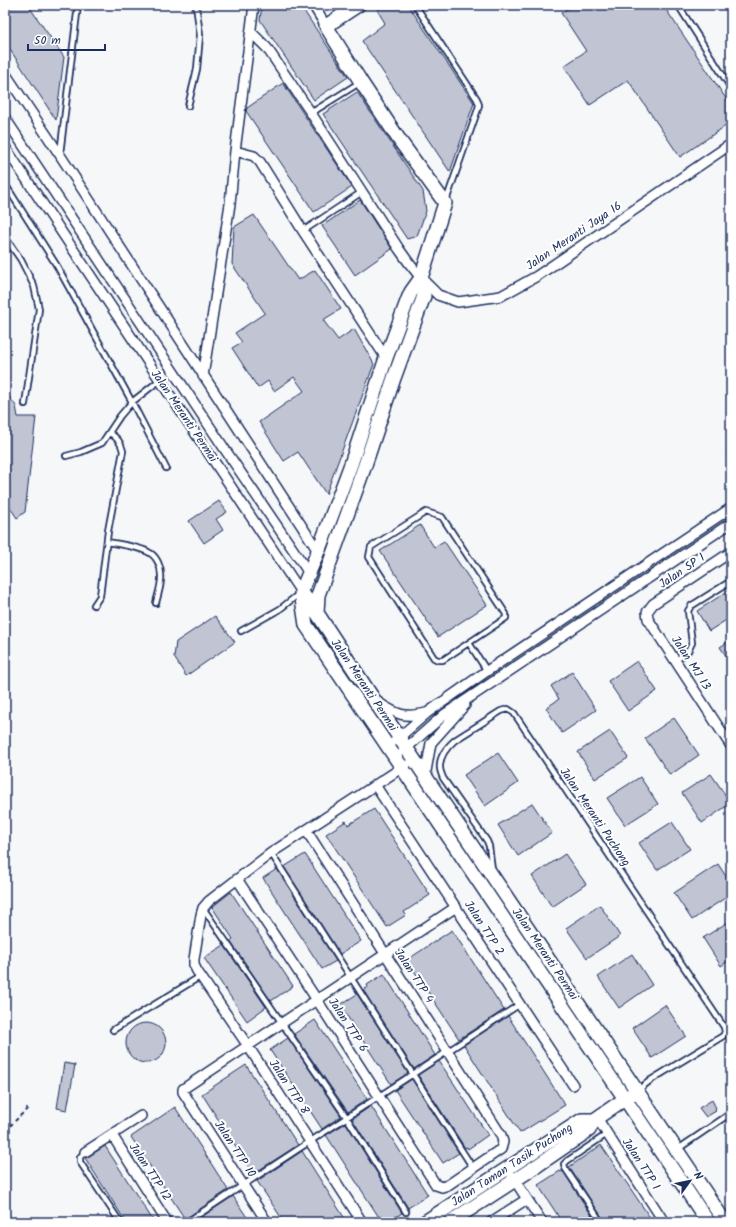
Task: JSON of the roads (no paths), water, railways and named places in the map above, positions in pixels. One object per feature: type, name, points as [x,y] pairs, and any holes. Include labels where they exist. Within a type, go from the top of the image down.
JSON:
[{"type":"street","points":[[203,376],[230,204],[235,151],[254,5]]},
{"type":"street","points":[[314,5],[361,82],[400,141],[445,203],[421,278],[408,299],[386,358],[351,464],[301,592],[306,625],[708,1222]]},
{"type":"street","points":[[326,26],[358,5]]},
{"type":"street","name":"Jalan Meranti Jaya 16","points":[[250,32],[267,48],[399,249],[421,278],[438,295],[458,302],[501,296],[537,276],[731,144]]},
{"type":"street","points":[[5,73],[318,551]]},
{"type":"street","name":"Jalan Meranti Permai","points":[[5,118],[228,454],[309,573]]},
{"type":"street","name":"Jalan Meranti Permai","points":[[5,147],[301,592],[725,1222]]},
{"type":"street","points":[[235,151],[254,156],[260,162],[386,358]]},
{"type":"street","points":[[317,614],[318,595],[424,296],[421,278]]},
{"type":"street","points":[[203,908],[208,901],[271,853],[375,785],[396,757],[403,743],[427,713],[487,671],[731,508]]},
{"type":"street","points":[[396,757],[403,743],[731,523]]},
{"type":"street","name":"Jalan SP 1","points":[[647,612],[653,604],[731,552]]},
{"type":"street","name":"Jalan MJ 13","points":[[647,612],[648,619],[730,744]]},
{"type":"street","points":[[425,777],[431,743],[474,695]]},
{"type":"street","points":[[374,700],[394,713],[405,716],[427,713]]},
{"type":"street","points":[[396,757],[414,760]]},
{"type":"street","name":"Jalan TTP 2","points":[[375,785],[573,1086]]},
{"type":"street","name":"Jalan TTP 4","points":[[306,830],[501,1135],[503,1142],[501,1149],[473,1168]]},
{"type":"street","name":"Jalan TTP 6","points":[[237,879],[436,1185],[442,1187],[448,1185],[473,1168]]},
{"type":"street","points":[[248,1046],[456,907]]},
{"type":"street","name":"Jalan TTP 8","points":[[203,908],[194,965],[362,1222]]},
{"type":"street","name":"Jalan TTP 10","points":[[248,1046],[183,1089],[183,1092],[267,1222]]},
{"type":"street","points":[[595,1119],[637,1091]]},
{"type":"street","points":[[85,1152],[141,1116]]},
{"type":"street","name":"Jalan TTP 1","points":[[595,1119],[607,1134],[664,1222]]},
{"type":"street","name":"Jalan Taman Tasik Puchong","points":[[425,1222],[582,1120],[595,1119]]},
{"type":"street","name":"Jalan Taman Tasik Puchong","points":[[450,1222],[589,1130],[595,1119]]},
{"type":"street","name":"Jalan TTP 12","points":[[112,1135],[168,1222]]},
{"type":"street","points":[[507,1168],[542,1222]]},
{"type":"street","points":[[491,1222],[527,1199]]},
{"type":"lane","points":[[60,155],[78,5]]},
{"type":"lane","points":[[188,106],[197,69],[200,35],[196,5]]},
{"type":"lane","points":[[415,5],[479,104],[445,203]]},
{"type":"lane","points":[[678,5],[731,88]]},
{"type":"lane","points":[[311,113],[361,82]]},
{"type":"lane","points":[[5,184],[57,266],[132,402],[166,468]]},
{"type":"lane","points":[[303,231],[362,192]]},
{"type":"lane","points":[[5,237],[21,260],[34,286],[39,309],[25,404]]},
{"type":"lane","points":[[66,456],[81,452],[102,443],[120,416],[132,402],[160,380]]},
{"type":"lane","points":[[94,605],[100,596],[107,542],[123,451],[119,440],[110,433]]},
{"type":"lane","points":[[426,512],[442,517],[506,614],[506,618],[469,643],[443,660],[434,658],[369,557],[371,547],[426,512]]},
{"type":"lane","points":[[107,542],[144,550],[155,558],[162,575],[156,603]]},
{"type":"lane","points":[[675,660],[688,651],[692,644],[688,611],[691,606],[731,581]]},
{"type":"lane","points":[[241,630],[280,609],[301,592]]},
{"type":"lane","points":[[469,643],[487,671]]},
{"type":"lane","name":"Jalan Meranti Puchong","points":[[493,878],[487,841],[443,778],[440,768],[441,758],[449,745],[501,711],[508,709],[514,713],[724,1027],[725,1032],[722,1036],[651,1080],[637,1091]]},
{"type":"lane","points":[[271,853],[473,1168]]},
{"type":"lane","points":[[203,908],[347,1118],[406,1212]]},
{"type":"lane","points":[[113,1030],[201,976]]},
{"type":"lane","points":[[187,1222],[520,1004]]},
{"type":"lane","points":[[677,1150],[730,1116]]},
{"type":"lane","points":[[601,1222],[565,1168],[564,1164],[607,1134]]},
{"type":"lane","points":[[85,1152],[80,1157],[80,1162],[120,1222]]}]
